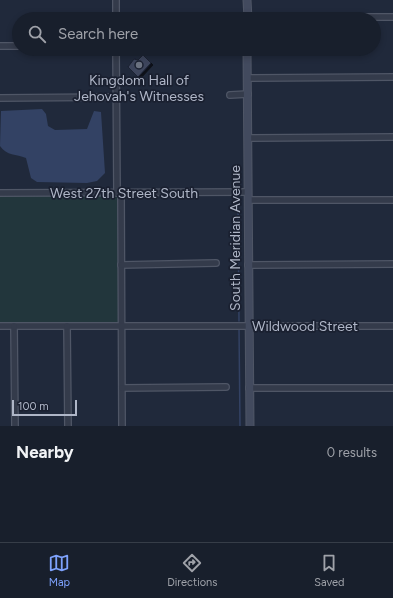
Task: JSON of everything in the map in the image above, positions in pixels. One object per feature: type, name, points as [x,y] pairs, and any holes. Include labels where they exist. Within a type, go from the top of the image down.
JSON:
[{"type":"main road","points":[[247,0],[248,12]]},
{"type":"main road","name":"South Meridian Avenue","points":[[247,56],[250,426]]},
{"type":"street","points":[[116,0],[116,12]]},
{"type":"street","points":[[381,17],[393,17]]},
{"type":"street","points":[[0,46],[12,46]]},
{"type":"street","points":[[116,56],[121,265],[122,426]]},
{"type":"street","points":[[247,78],[393,77]]},
{"type":"street","points":[[230,95],[248,94]]},
{"type":"street","points":[[0,98],[116,97]]},
{"type":"street","points":[[248,138],[393,137]]},
{"type":"street","name":"West 27th Street South","points":[[0,193],[248,192]]},
{"type":"street","points":[[248,200],[393,200]]},
{"type":"street","points":[[121,265],[216,263]]},
{"type":"street","points":[[248,265],[393,264]]},
{"type":"street","name":"Wildwood Street","points":[[0,326],[393,326]]},
{"type":"street","points":[[14,326],[14,426]]},
{"type":"street","points":[[68,326],[68,426]]},
{"type":"street","points":[[122,388],[226,387]]},
{"type":"street","points":[[249,388],[393,388]]},
{"type":"shaded area","points":[[121,193],[121,325],[0,326],[0,194]]},
{"type":"water","points":[[42,109],[46,114],[48,126],[55,130],[87,129],[94,111],[101,112],[105,173],[97,181],[87,183],[37,182],[31,178],[26,158],[6,152],[0,146],[1,111]]},
{"type":"building","name":"Kingdom Hall of Jehovah's Witnesses","points":[[144,56],[151,63],[138,77],[128,67],[134,59],[138,60]]},
{"type":"waterway","points":[[238,200],[239,321]]},
{"type":"waterway","points":[[239,328],[240,426]]},
{"type":"place","name":"Kingdom Hall of Jehovah's Witnesses","points":[[139,65]]}]
